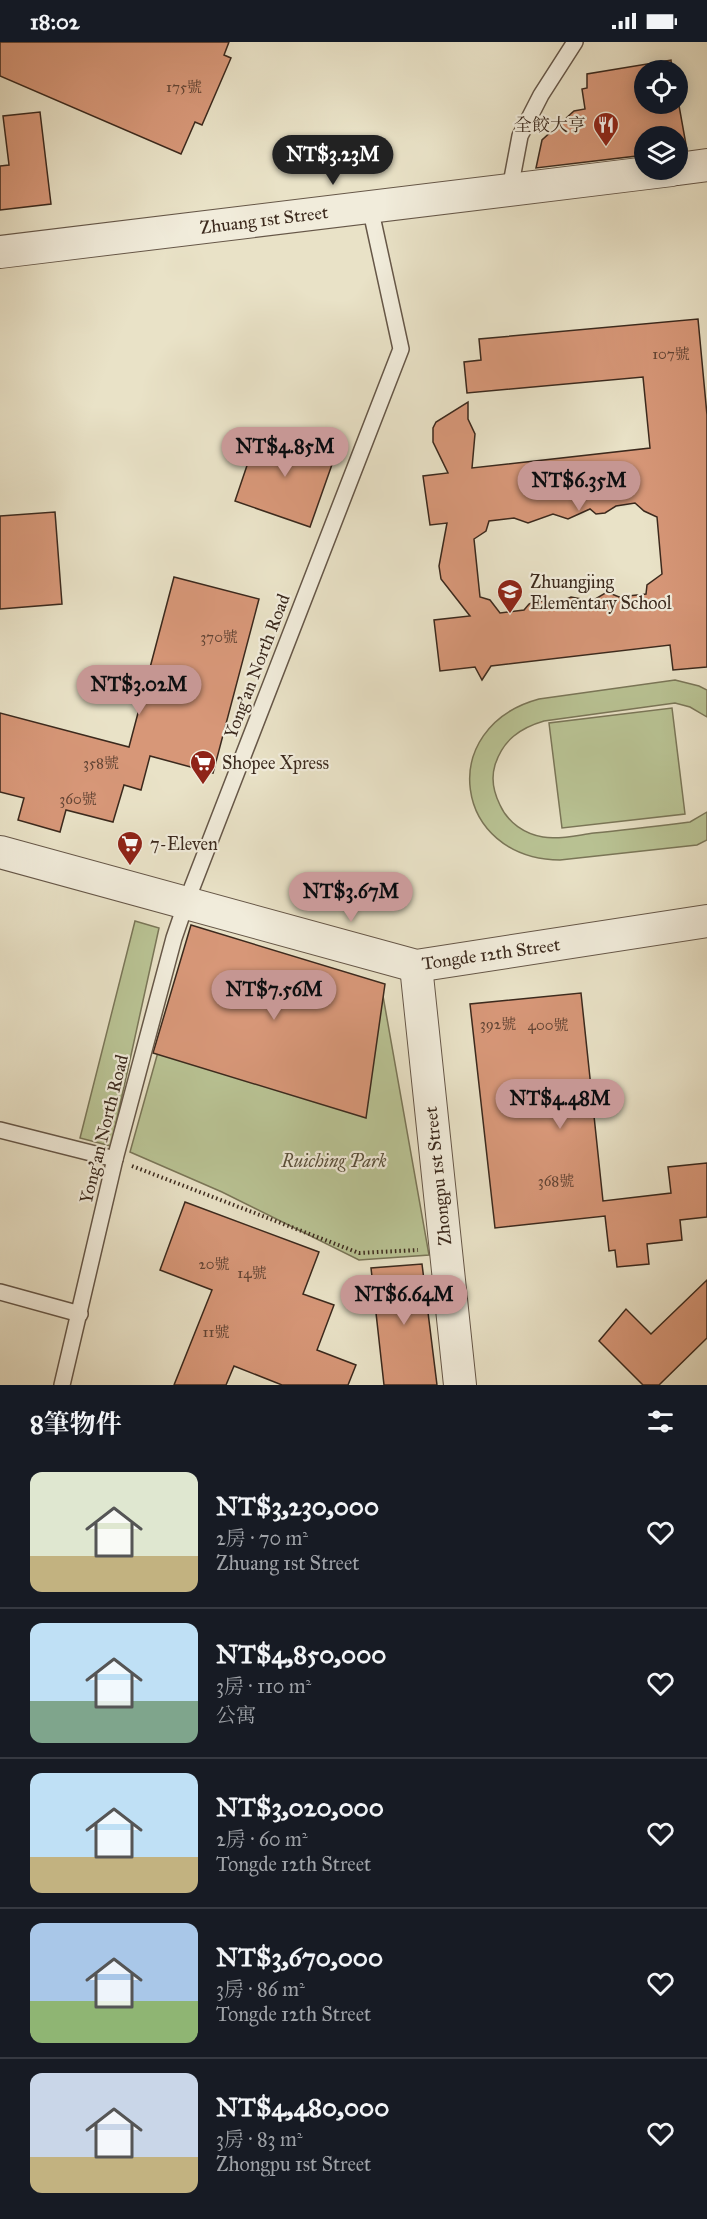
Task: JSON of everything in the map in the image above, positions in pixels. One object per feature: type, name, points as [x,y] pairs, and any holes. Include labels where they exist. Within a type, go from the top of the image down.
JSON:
[{"type":"street","points":[[688,168],[707,165]]},
{"type":"street","name":"Zhuang 1st Street","points":[[0,252],[634,174]]},
{"type":"street","name":"Tongde 12th Street","points":[[0,852],[416,966],[707,921]]},
{"type":"street","name":"Zhongpu 1st Street","points":[[416,966],[460,1385]]},
{"type":"lane","points":[[510,189],[520,136],[541,95],[575,42]]},
{"type":"lane","name":"Yong'an North Road","points":[[63,1385],[115,1159],[164,972],[186,903],[400,349],[370,207]]},
{"type":"lane","points":[[0,1130],[115,1159]]},
{"type":"lane","points":[[0,1292],[80,1314]]},
{"type":"path","points":[[115,1159],[359,1253],[445,1248]]},
{"type":"green space","points":[[675,680],[707,690],[707,717],[690,707],[675,703],[535,724],[514,736],[498,756],[493,780],[495,790],[500,805],[508,817],[518,827],[536,836],[562,838],[690,822],[707,812],[707,840],[697,845],[560,860],[524,854],[497,838],[479,816],[470,790],[472,762],[483,736],[506,714],[539,699]]},
{"type":"green space","points":[[672,708],[685,814],[562,828],[549,723]]},
{"type":"green space","points":[[135,921],[159,928],[111,1146],[80,1138]]},
{"type":"green space","name":"Ruiching Park","points":[[383,996],[429,1255],[359,1260],[222,1192],[130,1152],[165,1027]]},
{"type":"building","points":[[0,42],[229,42],[224,55],[231,58],[202,125],[195,122],[181,154],[0,76]]},
{"type":"building","points":[[634,66],[634,114],[681,114],[683,126],[634,126],[634,156],[536,168],[542,140],[574,111],[585,109],[582,89],[587,88],[587,74]]},
{"type":"building","points":[[40,112],[51,204],[0,210],[0,166],[9,165],[3,116]]},
{"type":"building","points":[[698,319],[707,415],[707,667],[673,670],[670,645],[491,666],[482,680],[475,667],[440,671],[434,620],[470,616],[441,579],[439,566],[447,523],[430,525],[423,476],[448,473],[433,442],[433,428],[436,422],[468,402],[468,419],[475,434],[472,468],[650,448],[643,377],[467,393],[464,362],[481,360],[479,339]],"holes":[[[635,503],[644,511],[657,517],[662,574],[647,585],[646,594],[619,597],[607,592],[592,601],[571,597],[556,604],[537,600],[524,610],[500,613],[490,600],[480,597],[474,539],[486,531],[489,521],[514,518],[528,523],[553,514],[568,519],[590,509],[596,514],[605,513],[616,506]]]},
{"type":"building","points":[[259,430],[335,456],[310,527],[235,501]]},
{"type":"building","points":[[55,512],[62,604],[0,609],[0,516]]},
{"type":"building","points":[[174,577],[259,599],[213,773],[150,756],[141,790],[124,785],[113,822],[66,810],[60,832],[18,820],[24,798],[0,792],[0,713],[129,747]]},
{"type":"building","points":[[191,925],[385,984],[366,1118],[153,1053]]},
{"type":"building","points":[[581,993],[603,1201],[671,1193],[668,1167],[707,1163],[707,1217],[680,1220],[682,1240],[647,1244],[649,1264],[617,1267],[615,1250],[609,1251],[605,1216],[495,1228],[470,1004]]},
{"type":"building","points":[[185,1202],[319,1252],[303,1294],[334,1305],[317,1350],[356,1365],[348,1385],[282,1385],[234,1366],[226,1385],[174,1385],[212,1290],[160,1270]]},
{"type":"building","points":[[422,1264],[437,1385],[384,1385],[371,1268]]},
{"type":"building","points":[[707,1280],[707,1338],[659,1385],[643,1385],[599,1341],[626,1309],[651,1334]]},
{"type":"place","name":"全餃大亨","points":[[606,148]]},
{"type":"place","name":"Zhuangjing Elementary School","points":[[510,615]]},
{"type":"place","name":"Shopee Xpress","points":[[203,786]]},
{"type":"place","name":"7-Eleven","points":[[130,867]]}]
